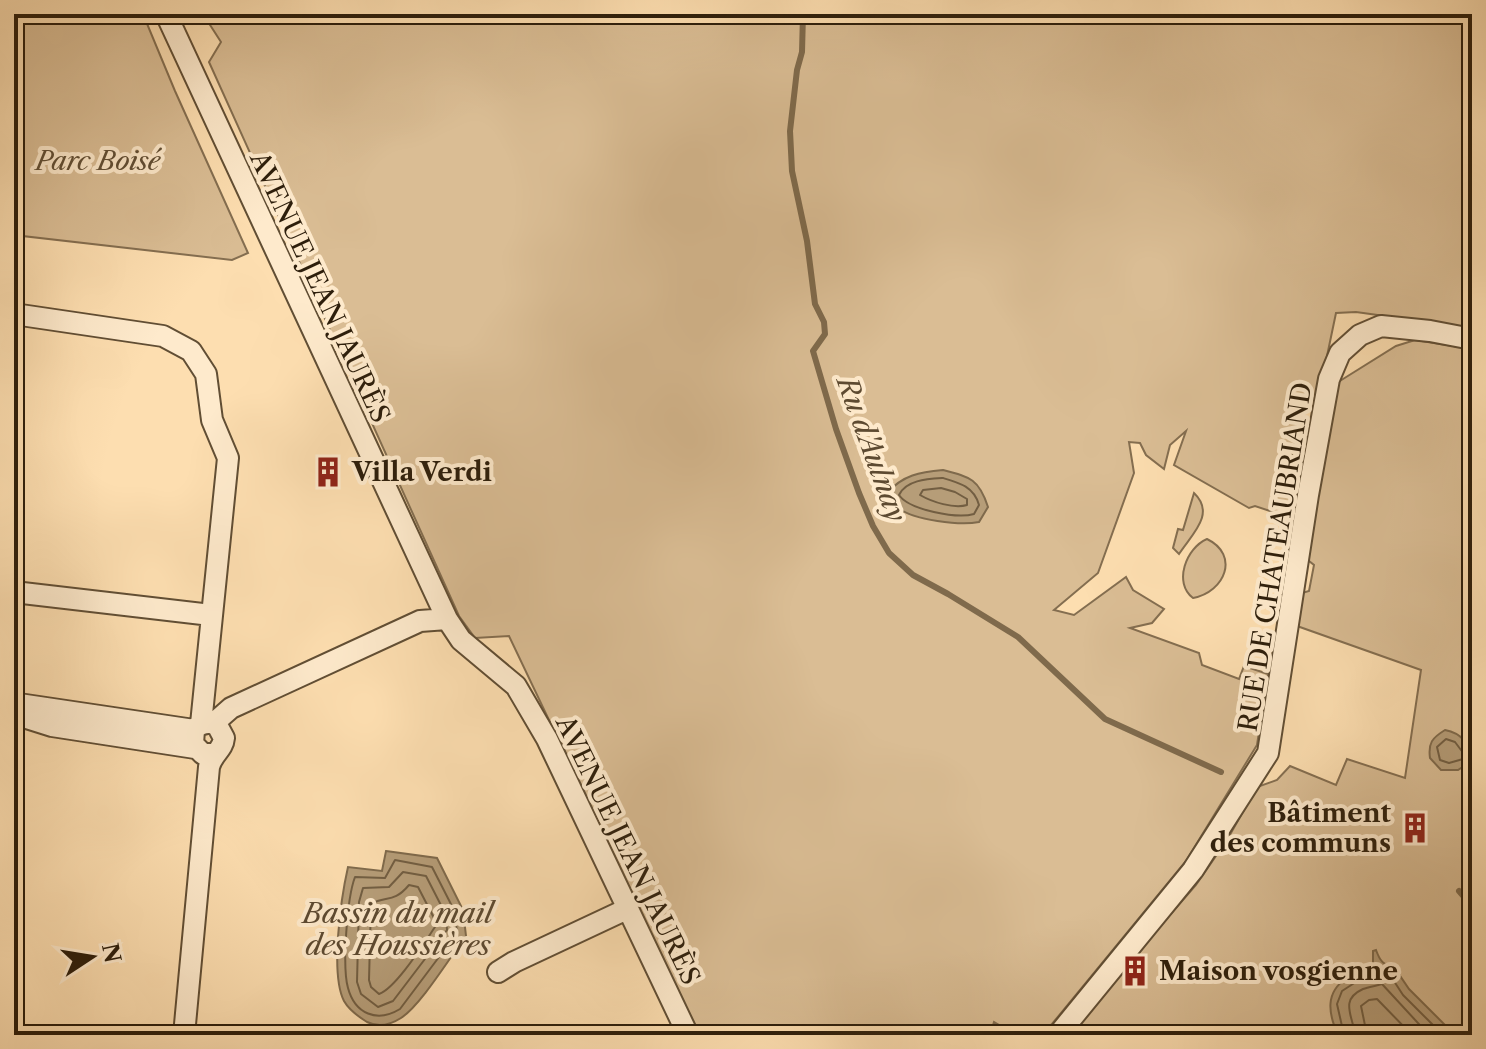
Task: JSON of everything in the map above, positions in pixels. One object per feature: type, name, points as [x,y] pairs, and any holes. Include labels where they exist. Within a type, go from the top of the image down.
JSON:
[{"type":"street","name":"AVENUE JEAN JAURÈS","points":[[166,14],[447,619],[461,640],[516,686],[547,739],[688,1035]]},
{"type":"street","points":[[14,314],[163,336],[191,351],[206,374],[216,434],[222,440],[228,458],[211,615],[184,1035]]},
{"type":"street","name":"RUE DE CHATEAUBRIAND","points":[[1058,1035],[1193,870],[1268,753],[1308,495],[1329,379],[1340,353],[1360,335],[1381,326],[1472,339]]},
{"type":"street","points":[[14,592],[211,615]]},
{"type":"street","points":[[204,743],[231,708],[420,621],[447,619]]},
{"type":"street","points":[[14,707],[19,704],[204,743]]},
{"type":"street","points":[[14,714],[52,726],[204,743]]},
{"type":"street","points":[[498,972],[627,909]]},
{"type":"green space","name":"Parc Boisé","points":[[14,14],[143,14],[248,253],[232,260],[14,235]]},
{"type":"green space","points":[[203,14],[1472,14],[1472,328],[1356,312],[1336,313],[1318,399],[1302,396],[1292,456],[1307,459],[1297,520],[1255,506],[1249,508],[1174,465],[1186,431],[1170,445],[1164,469],[1146,455],[1140,443],[1129,442],[1134,473],[1098,573],[1054,610],[1074,615],[1126,577],[1133,590],[1164,609],[1152,623],[1130,628],[1199,653],[1202,665],[1239,679],[1244,666],[1268,674],[1257,745],[1186,861],[1052,1024],[1039,1035],[1016,1035],[994,1022],[990,1035],[699,1035],[509,636],[475,638],[459,616],[209,62],[221,42]]},
{"type":"green space","points":[[1415,340],[1472,349],[1472,1035],[1066,1035],[1196,885],[1227,840],[1257,787],[1277,780],[1290,766],[1336,785],[1347,759],[1405,778],[1421,670],[1297,626],[1302,593],[1309,591],[1314,565],[1304,557],[1335,384],[1396,346]]},
{"type":"green space","points":[[1194,493],[1203,509],[1202,516],[1200,524],[1179,554],[1173,548],[1178,529],[1183,530]]},
{"type":"green space","points":[[1207,539],[1223,554],[1226,563],[1224,572],[1213,588],[1193,598],[1184,584],[1185,566],[1193,550]]},
{"type":"water","points":[[943,470],[967,477],[981,490],[988,507],[979,522],[949,522],[915,516],[898,508],[887,493],[912,476]]},
{"type":"water","points":[[1445,730],[1460,737],[1470,749],[1472,761],[1458,770],[1441,770],[1430,758],[1432,741]]},
{"type":"water","name":"Bassin du mail des Houssières","points":[[386,851],[437,858],[463,910],[466,936],[409,1012],[393,1022],[380,1025],[364,1020],[344,1001],[337,955],[348,867],[382,871]]},
{"type":"water","points":[[1376,950],[1382,962],[1394,967],[1409,989],[1449,1029],[1448,1035],[1338,1035],[1332,1019],[1332,996],[1347,978],[1370,970],[1373,951]]},
{"type":"waterway","name":"Ru d'Aulnay","points":[[803,14],[802,52],[790,131],[792,171],[807,241],[815,304],[824,322],[825,334],[813,351],[836,429],[873,526],[889,553],[913,575],[1018,637],[1105,719],[1221,772]]},
{"type":"waterway","name":"Ru d'Aulnay","points":[[1459,891],[1472,906]]},
{"type":"place","name":"Villa Verdi","points":[[328,472]]},
{"type":"place","name":"Bâtiment des communs","points":[[1415,828]]},
{"type":"place","name":"Maison vosgienne","points":[[1135,971]]}]
